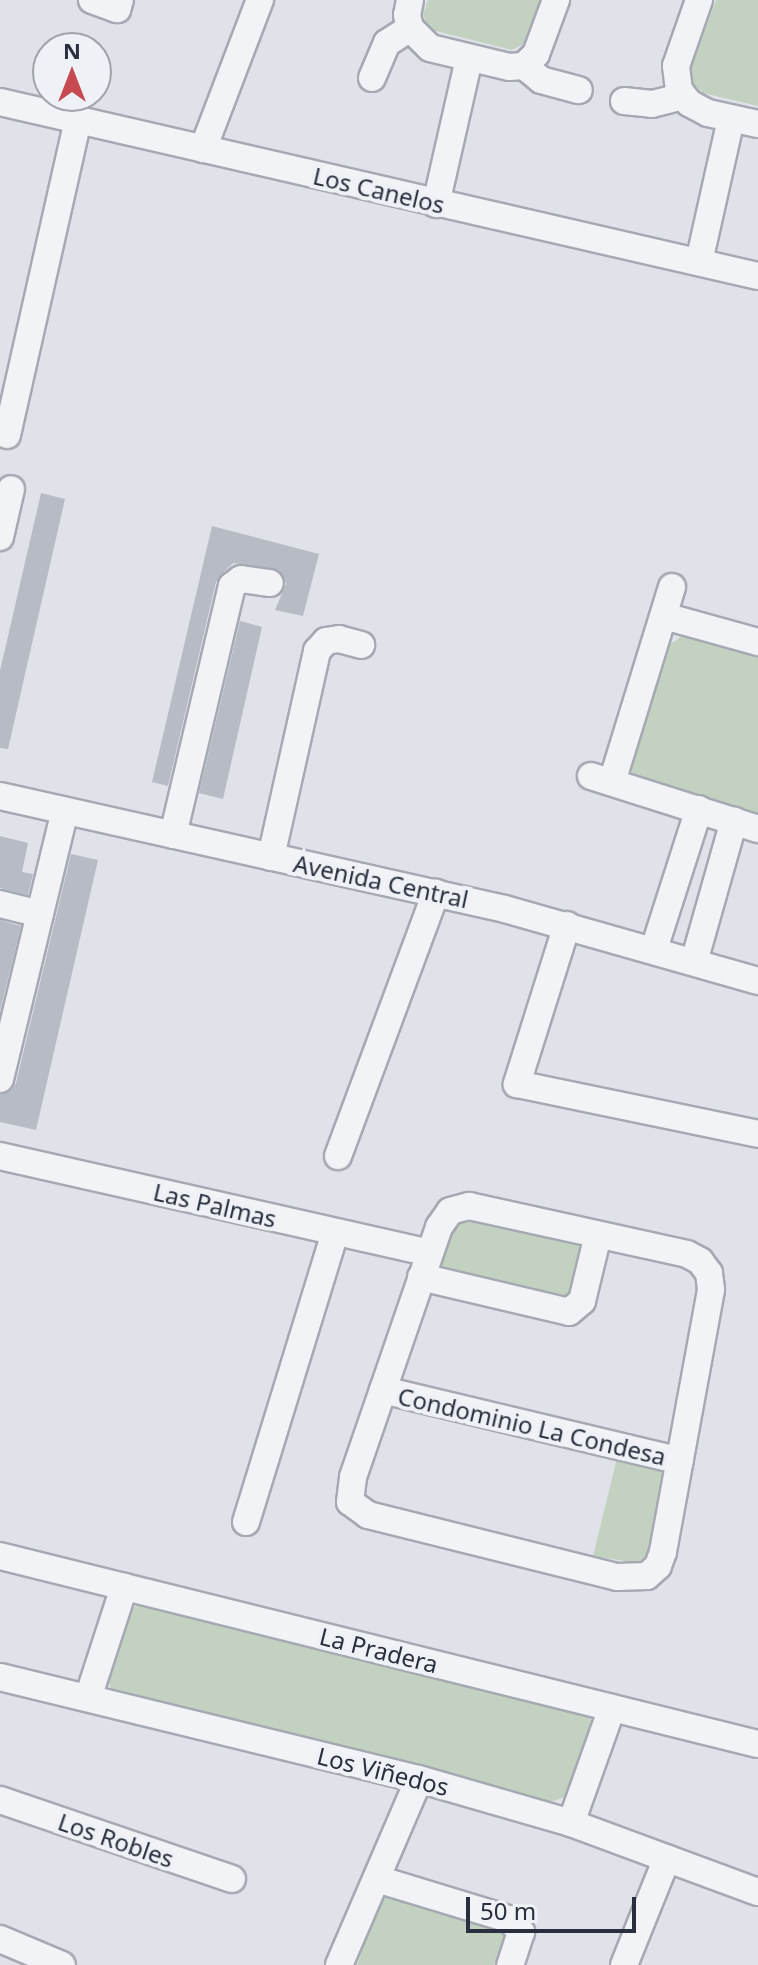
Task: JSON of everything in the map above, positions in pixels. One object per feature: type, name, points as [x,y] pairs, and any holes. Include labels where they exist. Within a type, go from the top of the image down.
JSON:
[{"type":"street","points":[[203,149],[260,0]]},
{"type":"street","points":[[410,0],[407,15],[410,28],[430,48],[514,68],[524,66],[536,54],[556,0]]},
{"type":"street","points":[[699,0],[676,66],[677,84],[683,96],[698,108],[758,124]]},
{"type":"street","points":[[372,78],[387,43],[410,28]]},
{"type":"street","points":[[436,204],[469,59]]},
{"type":"street","points":[[524,66],[541,80],[579,90]]},
{"type":"street","points":[[624,101],[652,104],[683,96]]},
{"type":"street","name":"Los Canelos","points":[[0,102],[758,276]]},
{"type":"street","points":[[699,262],[731,119]]},
{"type":"street","points":[[7,435],[78,120]]},
{"type":"street","points":[[0,537],[11,489]]},
{"type":"street","points":[[173,835],[232,586],[241,579],[270,583]]},
{"type":"street","points":[[672,587],[664,616],[602,779],[746,825],[694,962]]},
{"type":"street","points":[[664,616],[758,642]]},
{"type":"street","points":[[271,857],[317,651],[326,641],[339,639],[361,645]]},
{"type":"street","name":"Avenida Central","points":[[0,796],[436,893],[567,925],[758,981]]},
{"type":"street","points":[[654,949],[699,809]]},
{"type":"street","points":[[0,1079],[10,998],[40,914],[65,811]]},
{"type":"street","points":[[338,1156],[436,893]]},
{"type":"street","points":[[0,904],[40,914]]},
{"type":"street","points":[[567,925],[517,1084],[758,1134]]},
{"type":"street","name":"Las Palmas","points":[[0,1156],[335,1232],[425,1265]]},
{"type":"street","name":"Condominio La Condesa","points":[[462,1207],[598,1235],[687,1254],[700,1261],[709,1273],[711,1290],[658,1566],[643,1578],[617,1577],[357,1510],[349,1492],[443,1218],[462,1207]]},
{"type":"street","points":[[246,1522],[335,1232]]},
{"type":"street","points":[[425,1265],[569,1312],[582,1301],[598,1235]]},
{"type":"street","name":"Condominio La Condesa","points":[[383,1390],[680,1461]]},
{"type":"street","name":"La Pradera","points":[[0,1556],[758,1744]]},
{"type":"street","points":[[88,1698],[124,1587]]},
{"type":"street","name":"Los Viñedos","points":[[0,1677],[419,1779],[571,1823],[758,1892]]},
{"type":"street","points":[[571,1823],[612,1708]]},
{"type":"street","points":[[339,1965],[419,1779]]},
{"type":"street","name":"Los Robles","points":[[0,1800],[232,1879]]},
{"type":"street","points":[[626,1964],[667,1858]]},
{"type":"street","points":[[377,1879],[517,1923],[520,1941],[510,1965]]},
{"type":"street","points":[[0,1939],[62,1965]]},
{"type":"green space","points":[[428,0],[540,0],[525,43],[512,50],[428,29],[423,14]]},
{"type":"green space","points":[[716,0],[758,0],[758,106],[703,93],[691,81],[691,69]]},
{"type":"green space","points":[[682,636],[758,656],[758,816],[637,778],[632,772],[630,761],[667,646]]},
{"type":"green space","points":[[471,1218],[577,1242],[583,1255],[572,1303],[437,1271],[453,1222]]},
{"type":"green space","points":[[617,1458],[666,1468],[650,1552],[637,1563],[593,1556]]},
{"type":"green space","points":[[142,1598],[588,1713],[593,1726],[571,1788],[564,1797],[540,1802],[118,1695],[110,1687],[108,1677],[128,1615]]},
{"type":"green space","points":[[385,1887],[507,1931],[494,1965],[357,1965]]},
{"type":"building","points":[[41,493],[65,499],[8,749],[0,748],[0,671]]},
{"type":"building","points":[[212,526],[319,554],[303,616],[275,610],[286,584],[279,570],[233,563],[216,582],[168,786],[152,782]]},
{"type":"building","points":[[240,621],[262,627],[223,799],[199,793]]},
{"type":"building","points":[[0,836],[28,843],[22,872],[33,874],[28,895],[0,888]]},
{"type":"building","points":[[71,854],[98,860],[36,1130],[0,1122],[0,1095],[11,1091],[16,1083]]},
{"type":"building","points":[[0,920],[21,926],[0,1011]]}]
